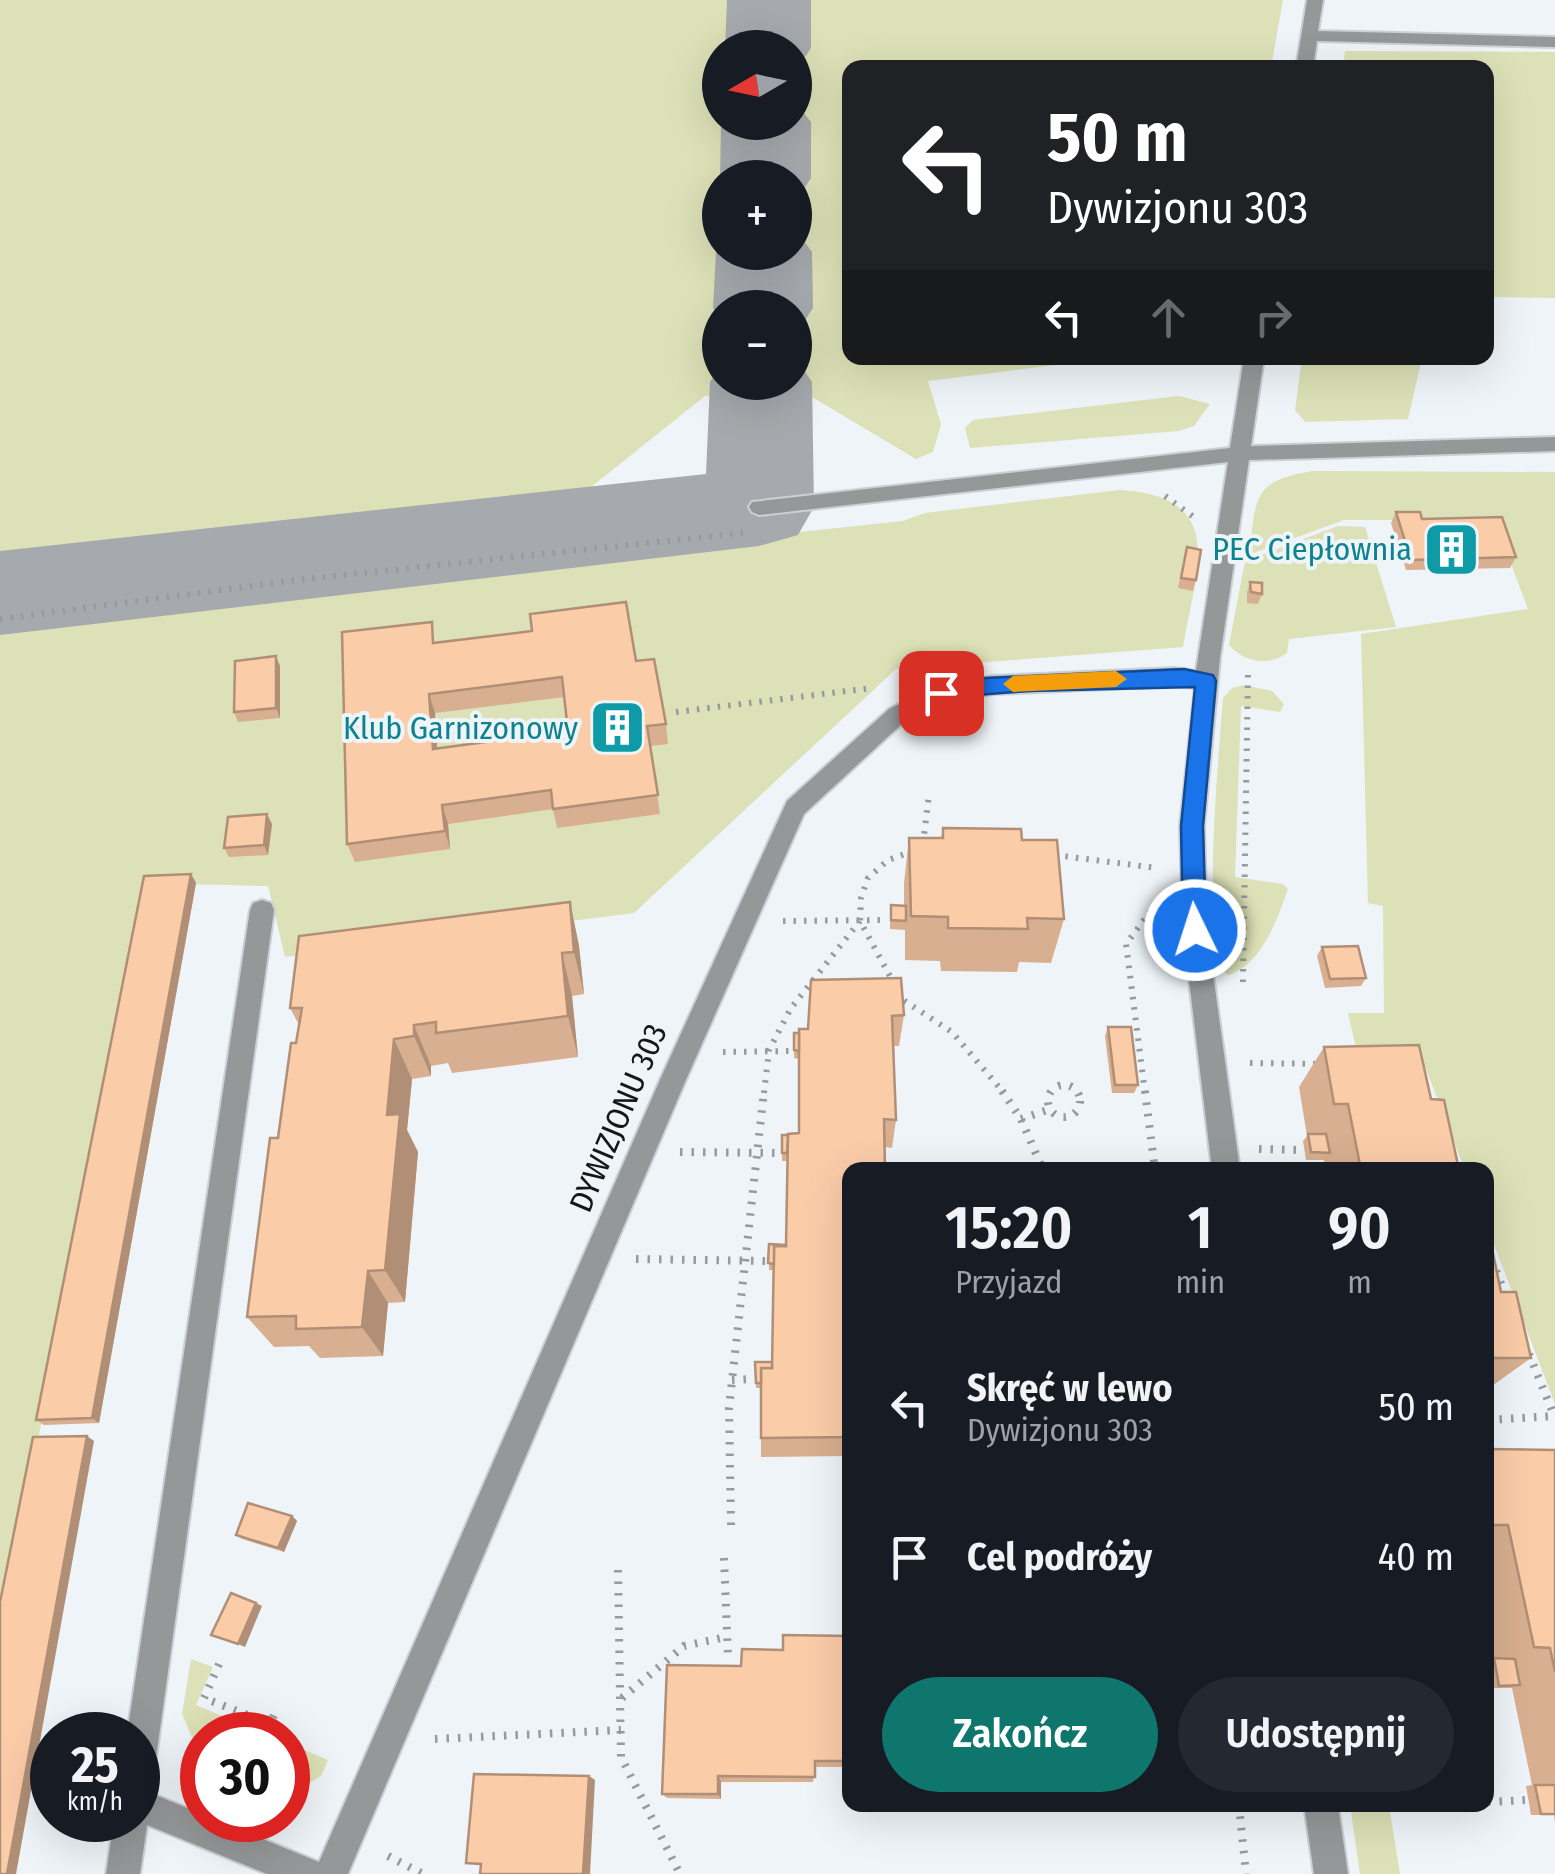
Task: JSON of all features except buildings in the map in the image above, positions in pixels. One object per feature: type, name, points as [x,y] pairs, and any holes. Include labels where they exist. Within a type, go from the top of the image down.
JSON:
[{"type":"street","points":[[1305,60],[1315,0]]},
{"type":"street","points":[[1310,35],[1336,39],[1555,42]]},
{"type":"street","points":[[1225,1162],[1204,1018],[1191,870],[1206,681],[1253,365]]},
{"type":"street","points":[[759,507],[1238,455],[1328,448],[1555,444]]},
{"type":"street","name":"DYWIZJONU 303","points":[[331,1874],[672,1082],[795,808],[897,715],[941,693],[1011,684],[1184,676],[1206,681]]},
{"type":"street","points":[[147,1712],[262,910]]},
{"type":"street","points":[[1321,1812],[1330,1874]]},
{"type":"street","points":[[160,1814],[308,1874]]},
{"type":"street","points":[[122,1874],[127,1842]]},
{"type":"path","points":[[1157,492],[1185,508],[1202,529]]},
{"type":"path","points":[[0,618],[325,577],[752,532]]},
{"type":"path","points":[[1245,1002],[1242,945],[1248,671]]},
{"type":"path","points":[[676,712],[878,687]]},
{"type":"path","points":[[922,850],[929,794]]},
{"type":"path","points":[[904,1000],[860,921],[861,898],[868,878],[888,860],[937,849]]},
{"type":"path","points":[[1043,853],[1159,868],[1157,903],[1126,944],[1154,1162]]},
{"type":"path","points":[[776,920],[887,920]]},
{"type":"path","points":[[731,1525],[732,1380],[769,1050],[778,1027],[860,921]]},
{"type":"path","points":[[804,992],[820,992]]},
{"type":"path","points":[[886,996],[904,1000],[974,1052],[1022,1119],[1040,1162]]},
{"type":"path","points":[[721,1052],[790,1051]]},
{"type":"path","points":[[1244,1063],[1333,1064]]},
{"type":"path","points":[[1022,1119],[1050,1109],[1064,1116],[1074,1114],[1080,1107],[1079,1097],[1068,1087],[1056,1087],[1048,1094],[1050,1109]]},
{"type":"path","points":[[1258,1150],[1301,1150]]},
{"type":"path","points":[[679,1152],[777,1153]]},
{"type":"path","points":[[635,1259],[767,1262]]},
{"type":"path","points":[[1495,1268],[1510,1305]]},
{"type":"path","points":[[1494,1420],[1555,1417],[1524,1342]]},
{"type":"path","points":[[732,1380],[752,1379]]},
{"type":"path","points":[[724,1558],[728,1656]]},
{"type":"path","points":[[618,1570],[621,1756],[680,1874]]},
{"type":"path","points":[[621,1698],[684,1646],[726,1637]]},
{"type":"path","points":[[219,1664],[204,1698],[240,1712]]},
{"type":"path","points":[[435,1739],[621,1730]]},
{"type":"path","points":[[1494,1802],[1526,1800]]},
{"type":"path","points":[[1240,1812],[1246,1874]]},
{"type":"path","points":[[388,1856],[423,1874]]},
{"type":"green space","points":[[0,0],[1283,0],[1272,60],[842,60],[842,365],[1055,365],[928,381],[941,424],[933,452],[916,459],[812,397],[812,290],[702,290],[702,398],[581,495],[0,564]]},
{"type":"green space","points":[[1345,51],[1555,52],[1555,298],[1494,297],[1494,60],[1344,60]]},
{"type":"green space","points":[[1301,365],[1420,365],[1408,419],[1305,422],[1295,410]]},
{"type":"green space","points":[[1179,396],[1210,404],[1194,426],[1179,431],[970,448],[965,428],[973,420]]},
{"type":"green space","points":[[1312,471],[1555,472],[1555,1404],[1494,1245],[1494,1162],[1462,1162],[1422,1059],[1358,1057],[1348,1013],[1384,1013],[1383,906],[1368,903],[1361,634],[1528,609],[1497,527],[1419,520],[1344,520],[1248,555],[1260,496],[1277,481]]},
{"type":"green space","points":[[1120,490],[1155,495],[1178,507],[1191,523],[1197,543],[1197,566],[1183,647],[896,669],[634,913],[285,957],[268,886],[145,883],[0,1638],[0,625],[267,589],[903,521],[925,513]]},
{"type":"green space","points":[[1338,526],[1365,527],[1396,627],[1289,639],[1287,653],[1272,660],[1256,661],[1235,651],[1229,645],[1245,561]]},
{"type":"green space","points":[[1244,685],[1272,691],[1284,704],[1280,712],[1241,706],[1235,877],[1283,884],[1288,889],[1259,951],[1240,970],[1228,975],[1219,957],[1215,926],[1216,799],[1223,698],[1232,688]]},
{"type":"green space","points":[[191,1659],[213,1667],[196,1705],[213,1712],[182,1712]]},
{"type":"green space","points":[[310,1752],[328,1760],[321,1776],[310,1783]]},
{"type":"green space","points":[[1351,1812],[1390,1812],[1400,1874],[1360,1874]]},
{"type":"taxiway","points":[[768,30],[769,0]]},
{"type":"taxiway","points":[[765,160],[766,140]]},
{"type":"taxiway","points":[[763,290],[764,270]]},
{"type":"taxiway","points":[[0,593],[759,507],[761,400]]},
{"type":"slow traffic","points":[[1013,684],[1116,679]]},
{"type":"place","name":"PEC Ciepłownia","points":[[1451,549]]},
{"type":"place","name":"Klub Garnizonowy","points":[[617,728]]},
{"type":"route","points":[[941,693],[1029,683],[1184,676],[1206,681],[1192,826],[1195,930]]}]
